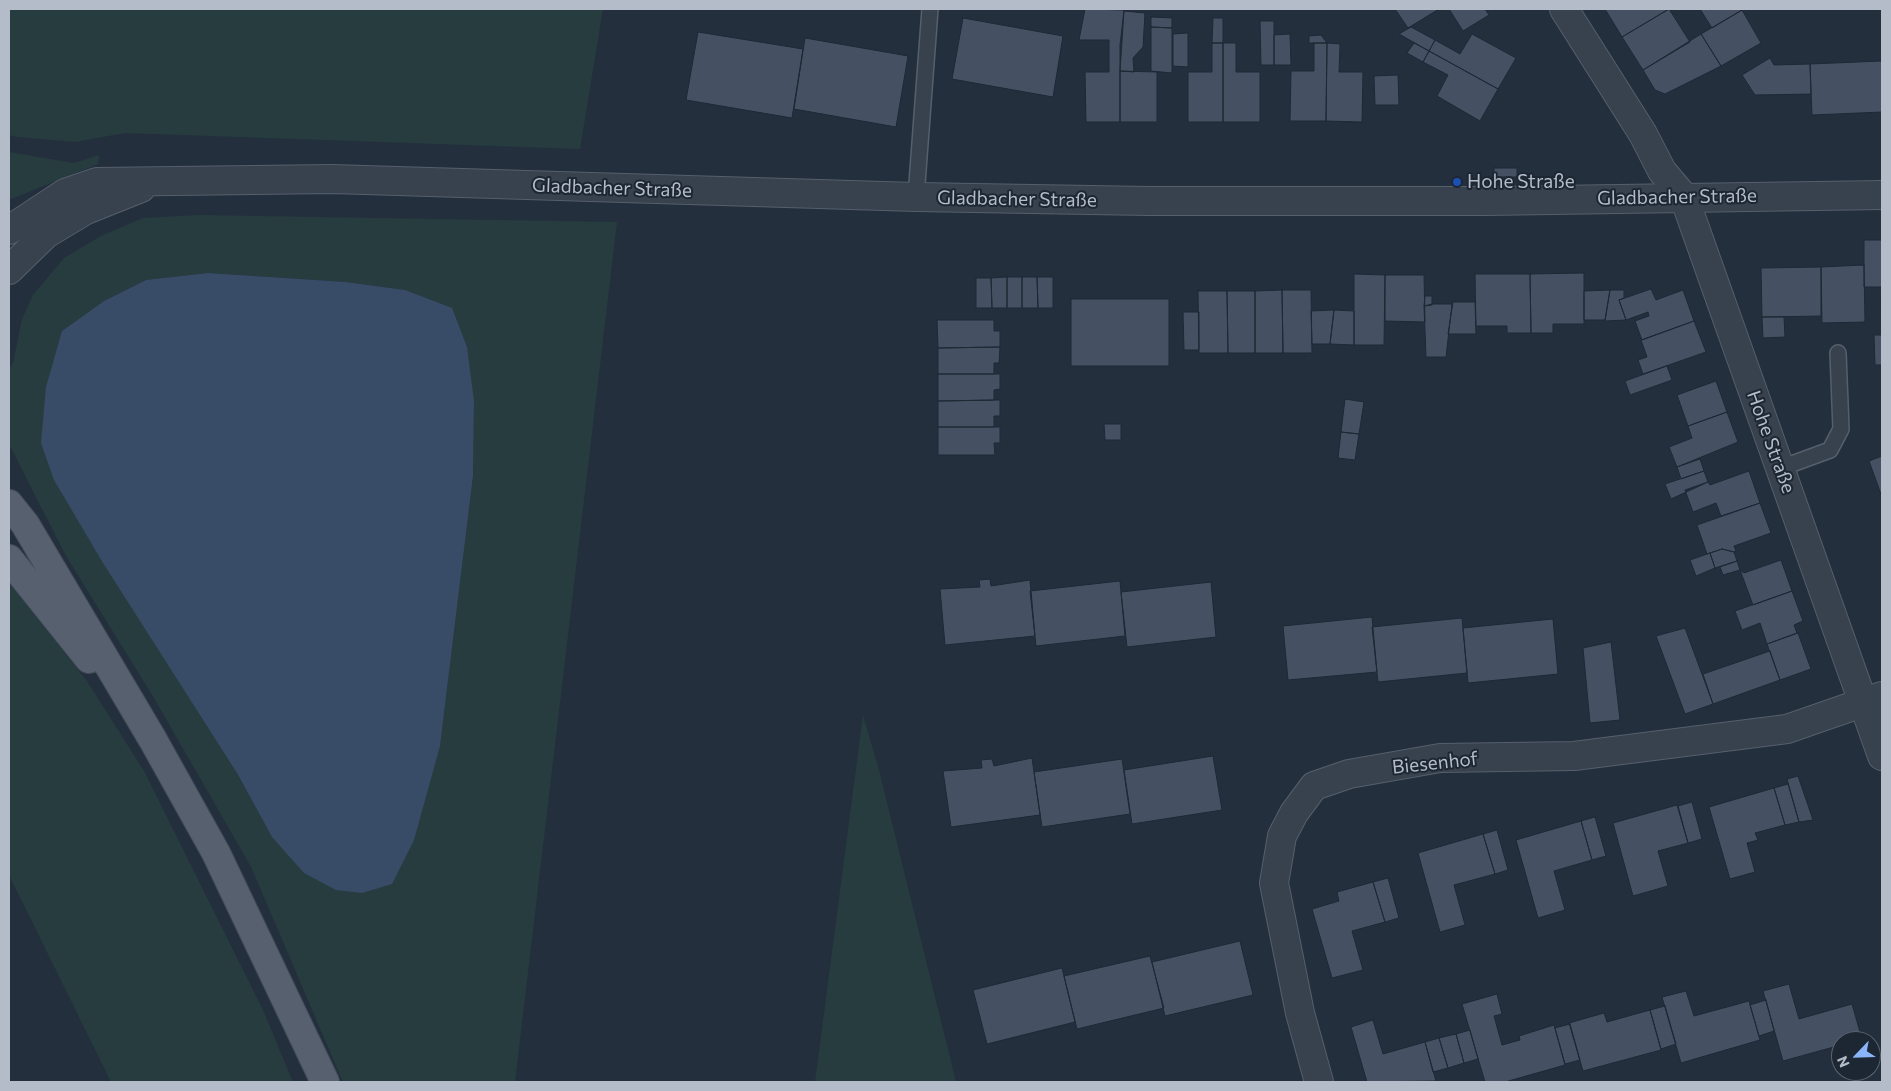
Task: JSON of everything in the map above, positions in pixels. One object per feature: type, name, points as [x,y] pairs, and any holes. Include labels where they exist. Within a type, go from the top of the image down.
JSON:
[{"type":"main road","points":[[9,504],[25,524],[153,740],[216,853],[325,1082]]},
{"type":"main road","points":[[9,559],[153,740]]},
{"type":"street","name":"Hohe Straße","points":[[1564,9],[1644,134],[1662,171],[1684,197],[1780,468],[1873,700],[1882,756]]},
{"type":"street","name":"Gladbacher Straße","points":[[9,230],[21,215],[65,193],[97,182],[152,183],[332,179],[916,197],[1148,201],[1486,201],[1882,195]]},
{"type":"street","name":"Gladbacher Straße","points":[[9,270],[46,234],[86,210],[152,183]]},
{"type":"street","name":"Biesenhof","points":[[1319,1082],[1300,1013],[1274,883],[1282,836],[1294,813],[1314,786],[1349,774],[1440,758],[1574,756],[1787,729],[1873,700]]},
{"type":"lane","points":[[916,197],[930,9]]},
{"type":"lane","points":[[1780,468],[1830,450],[1841,430],[1838,353]]},
{"type":"green space","points":[[9,9],[603,9],[580,149],[125,133],[75,142],[17,137],[9,135]]},
{"type":"green space","points":[[9,152],[74,163],[99,155],[98,164],[9,200]]},
{"type":"green space","points":[[199,215],[617,222],[515,1082],[343,1082],[251,867],[154,698],[66,556],[9,444],[9,369],[13,363],[22,319],[33,295],[64,258],[101,236],[143,218]],"holes":[[[208,273],[346,282],[405,290],[474,401],[473,476],[440,746],[272,837],[237,773],[62,331],[104,301],[146,280]]]},
{"type":"green space","points":[[9,583],[87,681],[144,771],[263,1010],[293,1082],[111,1082],[9,875]]},
{"type":"green space","points":[[863,715],[879,770],[956,1082],[815,1082]]},
{"type":"water","points":[[208,273],[346,282],[405,290],[452,308],[467,347],[474,401],[473,476],[440,746],[414,840],[392,884],[362,893],[336,890],[304,873],[272,837],[237,773],[103,563],[54,480],[41,443],[46,387],[62,331],[104,301],[146,280]]},
{"type":"building","points":[[1085,9],[1124,10],[1120,45],[1120,122],[1086,122],[1085,72],[1109,72],[1109,40],[1079,40]]},
{"type":"building","points":[[1395,9],[1439,9],[1408,28]]},
{"type":"building","points":[[1449,9],[1485,9],[1489,15],[1463,31]]},
{"type":"building","points":[[1605,9],[1669,9],[1622,37]]},
{"type":"building","points":[[1669,9],[1690,42],[1643,70],[1622,37]]},
{"type":"building","points":[[1700,9],[1742,9],[1742,10],[1712,28]]},
{"type":"building","points":[[1742,10],[1761,43],[1721,66],[1701,34]]},
{"type":"building","points":[[1124,11],[1145,13],[1143,47],[1133,58],[1134,72],[1120,71]]},
{"type":"building","points":[[1151,17],[1172,18],[1172,28],[1151,27]]},
{"type":"building","points":[[963,18],[1063,36],[1053,97],[952,79]]},
{"type":"building","points":[[1213,18],[1223,18],[1223,43],[1212,43]]},
{"type":"building","points":[[1260,21],[1274,21],[1274,65],[1261,65]]},
{"type":"building","points":[[1151,27],[1172,28],[1172,73],[1151,71]]},
{"type":"building","points":[[1411,27],[1435,40],[1429,51],[1399,34]]},
{"type":"building","points":[[698,32],[803,49],[792,118],[686,100]]},
{"type":"building","points":[[1188,33],[1188,67],[1173,66],[1173,34]]},
{"type":"building","points":[[1290,34],[1291,65],[1274,65],[1274,35]]},
{"type":"building","points":[[1472,34],[1516,58],[1498,89],[1429,51],[1435,40],[1460,54]]},
{"type":"building","points":[[1701,34],[1721,66],[1665,94],[1655,90],[1643,70]]},
{"type":"building","points":[[1321,35],[1327,43],[1309,43],[1309,36]]},
{"type":"building","points":[[805,38],[908,56],[896,127],[794,109]]},
{"type":"building","points":[[1212,43],[1223,43],[1223,122],[1188,122],[1188,72],[1212,72]]},
{"type":"building","points":[[1223,43],[1236,43],[1236,72],[1260,72],[1260,122],[1223,122]]},
{"type":"building","points":[[1314,43],[1327,43],[1326,121],[1290,121],[1291,71],[1314,71]]},
{"type":"building","points":[[1327,43],[1340,44],[1339,72],[1363,72],[1362,122],[1326,121]]},
{"type":"building","points":[[1414,43],[1429,51],[1423,62],[1407,53]]},
{"type":"building","points":[[1429,51],[1498,89],[1480,121],[1437,96],[1448,75],[1423,62]]},
{"type":"building","points":[[1770,58],[1774,65],[1810,64],[1811,94],[1755,95],[1742,75]]},
{"type":"building","points":[[1882,61],[1882,112],[1812,115],[1810,64]]},
{"type":"building","points":[[1120,71],[1157,72],[1157,122],[1120,122]]},
{"type":"building","points":[[1398,75],[1399,105],[1375,105],[1374,76]]},
{"type":"building","points":[[1494,168],[1517,168],[1517,177],[1494,177]]},
{"type":"building","points":[[1864,240],[1882,240],[1882,287],[1864,287]]},
{"type":"building","points":[[1864,265],[1865,322],[1822,323],[1821,267]]},
{"type":"building","points":[[1821,267],[1821,316],[1762,317],[1761,268]]},
{"type":"building","points":[[1584,273],[1584,324],[1553,324],[1553,333],[1531,333],[1530,274]]},
{"type":"building","points":[[1354,274],[1385,275],[1384,345],[1354,345]]},
{"type":"building","points":[[1475,274],[1530,274],[1531,333],[1507,333],[1507,326],[1476,326]]},
{"type":"building","points":[[1385,275],[1424,275],[1425,322],[1385,321]]},
{"type":"building","points":[[1007,277],[1007,308],[992,308],[991,278]]},
{"type":"building","points":[[1007,277],[1022,277],[1022,308],[1007,308]]},
{"type":"building","points":[[1022,277],[1037,277],[1038,308],[1022,308]]},
{"type":"building","points":[[1037,277],[1053,277],[1053,308],[1038,308]]},
{"type":"building","points":[[976,278],[991,278],[992,308],[976,308]]},
{"type":"building","points":[[1651,289],[1656,300],[1683,290],[1694,321],[1642,340],[1635,321],[1649,316],[1648,312],[1626,320],[1619,300]]},
{"type":"building","points":[[1282,290],[1283,353],[1255,353],[1255,291]]},
{"type":"building","points":[[1282,290],[1311,290],[1312,353],[1283,353]]},
{"type":"building","points":[[1610,290],[1605,320],[1584,320],[1584,291]]},
{"type":"building","points":[[1610,290],[1624,290],[1624,298],[1619,300],[1626,320],[1605,321]]},
{"type":"building","points":[[1198,291],[1227,291],[1228,353],[1199,353]]},
{"type":"building","points":[[1227,291],[1255,291],[1255,353],[1228,353]]},
{"type":"building","points":[[1425,296],[1432,296],[1432,305],[1424,306]]},
{"type":"building","points":[[1881,296],[1882,296],[1882,335]]},
{"type":"building","points":[[1071,299],[1169,299],[1169,366],[1071,366]]},
{"type":"building","points":[[1453,302],[1475,302],[1476,334],[1448,334]]},
{"type":"building","points":[[1452,304],[1446,357],[1426,357],[1424,306]]},
{"type":"building","points":[[1334,310],[1330,344],[1312,344],[1311,311]]},
{"type":"building","points":[[1334,310],[1354,311],[1354,345],[1330,344]]},
{"type":"building","points":[[1183,312],[1199,312],[1199,350],[1184,350]]},
{"type":"building","points":[[1762,317],[1784,317],[1785,337],[1763,338]]},
{"type":"building","points":[[937,320],[994,320],[994,331],[1000,331],[1000,347],[938,348]]},
{"type":"building","points":[[1694,321],[1706,352],[1643,374],[1638,360],[1647,357],[1641,340]]},
{"type":"building","points":[[1874,335],[1882,335],[1882,365],[1875,365]]},
{"type":"building","points":[[1000,347],[999,363],[994,363],[994,374],[938,374],[938,348]]},
{"type":"building","points":[[1667,366],[1672,380],[1630,395],[1625,381]]},
{"type":"building","points":[[938,374],[1000,374],[1000,389],[994,390],[994,400],[938,401]]},
{"type":"building","points":[[1716,381],[1727,412],[1688,426],[1677,395]]},
{"type":"building","points":[[1345,399],[1364,402],[1359,434],[1341,432]]},
{"type":"building","points":[[1000,400],[1000,416],[994,416],[994,427],[938,427],[938,401]]},
{"type":"building","points":[[1727,412],[1738,442],[1677,467],[1669,447],[1692,438],[1688,426]]},
{"type":"building","points":[[1104,424],[1121,424],[1121,440],[1105,440]]},
{"type":"building","points":[[938,427],[1000,427],[1000,443],[994,443],[995,455],[938,455]]},
{"type":"building","points":[[1341,432],[1359,434],[1355,460],[1338,458]]},
{"type":"building","points":[[1882,456],[1882,497],[1869,461]]},
{"type":"building","points":[[1700,459],[1704,471],[1681,479],[1677,467]]},
{"type":"building","points":[[1704,471],[1708,482],[1671,499],[1665,484]]},
{"type":"building","points":[[1749,471],[1760,503],[1721,516],[1716,503],[1693,512],[1685,490],[1708,482],[1710,485]]},
{"type":"building","points":[[1760,503],[1771,533],[1734,546],[1736,551],[1734,552],[1722,549],[1707,554],[1697,525]]},
{"type":"building","points":[[1722,549],[1734,552],[1737,561],[1715,568],[1710,553]]},
{"type":"building","points":[[1710,553],[1715,568],[1696,576],[1690,560]]},
{"type":"building","points":[[1781,560],[1792,591],[1753,605],[1740,570],[1744,573]]},
{"type":"building","points":[[1737,561],[1740,570],[1723,575],[1720,567]]},
{"type":"building","points":[[990,579],[991,586],[1030,580],[1035,636],[945,645],[940,589],[980,587],[979,580]]},
{"type":"building","points":[[1120,581],[1125,636],[1036,646],[1030,591]]},
{"type":"building","points":[[1211,582],[1216,637],[1127,647],[1121,592]]},
{"type":"building","points":[[1792,591],[1803,621],[1794,625],[1797,633],[1767,644],[1760,623],[1742,630],[1735,611]]},
{"type":"building","points":[[1372,617],[1377,672],[1288,680],[1283,626]]},
{"type":"building","points":[[1462,618],[1467,673],[1378,682],[1372,627]]},
{"type":"building","points":[[1553,619],[1558,674],[1468,683],[1463,628]]},
{"type":"building","points":[[1685,628],[1713,704],[1685,714],[1656,636]]},
{"type":"building","points":[[1798,633],[1811,669],[1780,680],[1767,644]]},
{"type":"building","points":[[1611,642],[1620,720],[1590,723],[1583,648]]},
{"type":"building","points":[[1770,651],[1780,680],[1713,704],[1703,674]]},
{"type":"building","points":[[1213,756],[1222,810],[1132,824],[1124,770]]},
{"type":"building","points":[[1032,758],[1040,815],[951,827],[943,771],[982,768],[981,760],[992,759],[994,766]]},
{"type":"building","points":[[1122,759],[1130,814],[1042,827],[1034,772]]},
{"type":"building","points":[[1798,776],[1813,820],[1799,822],[1787,779]]},
{"type":"building","points":[[1788,784],[1799,822],[1785,825],[1774,788]]},
{"type":"building","points":[[1774,788],[1785,825],[1755,833],[1758,840],[1747,843],[1755,872],[1730,879],[1709,807]]},
{"type":"building","points":[[1692,802],[1702,839],[1688,843],[1678,806]]},
{"type":"building","points":[[1677,805],[1688,843],[1658,851],[1668,886],[1633,896],[1613,823]]},
{"type":"building","points":[[1595,817],[1606,856],[1592,860],[1581,821]]},
{"type":"building","points":[[1581,821],[1592,860],[1554,871],[1565,910],[1538,918],[1516,840]]},
{"type":"building","points":[[1497,830],[1508,870],[1495,874],[1483,834]]},
{"type":"building","points":[[1483,834],[1495,874],[1454,885],[1465,925],[1440,932],[1418,853]]},
{"type":"building","points":[[1388,878],[1399,918],[1385,922],[1373,882]]},
{"type":"building","points":[[1373,882],[1385,922],[1352,931],[1363,970],[1332,978],[1312,909],[1339,901],[1337,892]]},
{"type":"building","points":[[1240,941],[1253,995],[1165,1016],[1152,962]]},
{"type":"building","points":[[1150,956],[1164,1008],[1077,1029],[1064,976]]},
{"type":"building","points":[[1062,968],[1075,1022],[987,1044],[973,990]]},
{"type":"building","points":[[1789,984],[1799,1019],[1852,1004],[1860,1031],[1831,1031],[1831,1048],[1783,1061],[1763,991]]},
{"type":"building","points":[[1686,991],[1694,1016],[1749,1001],[1760,1040],[1681,1063],[1662,997]]},
{"type":"building","points":[[1497,994],[1502,1014],[1494,1016],[1502,1045],[1520,1040],[1519,1036],[1554,1025],[1565,1065],[1505,1082],[1485,1082],[1462,1004]]},
{"type":"building","points":[[1766,1000],[1774,1031],[1759,1036],[1750,1005]]},
{"type":"building","points":[[1665,1006],[1676,1044],[1661,1049],[1650,1010]]},
{"type":"building","points":[[1650,1010],[1661,1050],[1583,1071],[1569,1023],[1604,1013],[1607,1022]]},
{"type":"building","points":[[1373,1020],[1383,1054],[1425,1042],[1436,1081],[1367,1082],[1351,1027]]},
{"type":"building","points":[[1570,1024],[1580,1060],[1565,1064],[1555,1028]]},
{"type":"building","points":[[1470,1030],[1478,1059],[1464,1063],[1456,1034]]},
{"type":"building","points":[[1456,1034],[1464,1063],[1448,1068],[1439,1038]]},
{"type":"building","points":[[1439,1038],[1448,1068],[1433,1072],[1425,1042]]},
{"type":"place","name":"Hohe Straße","points":[[1457,182]]}]
